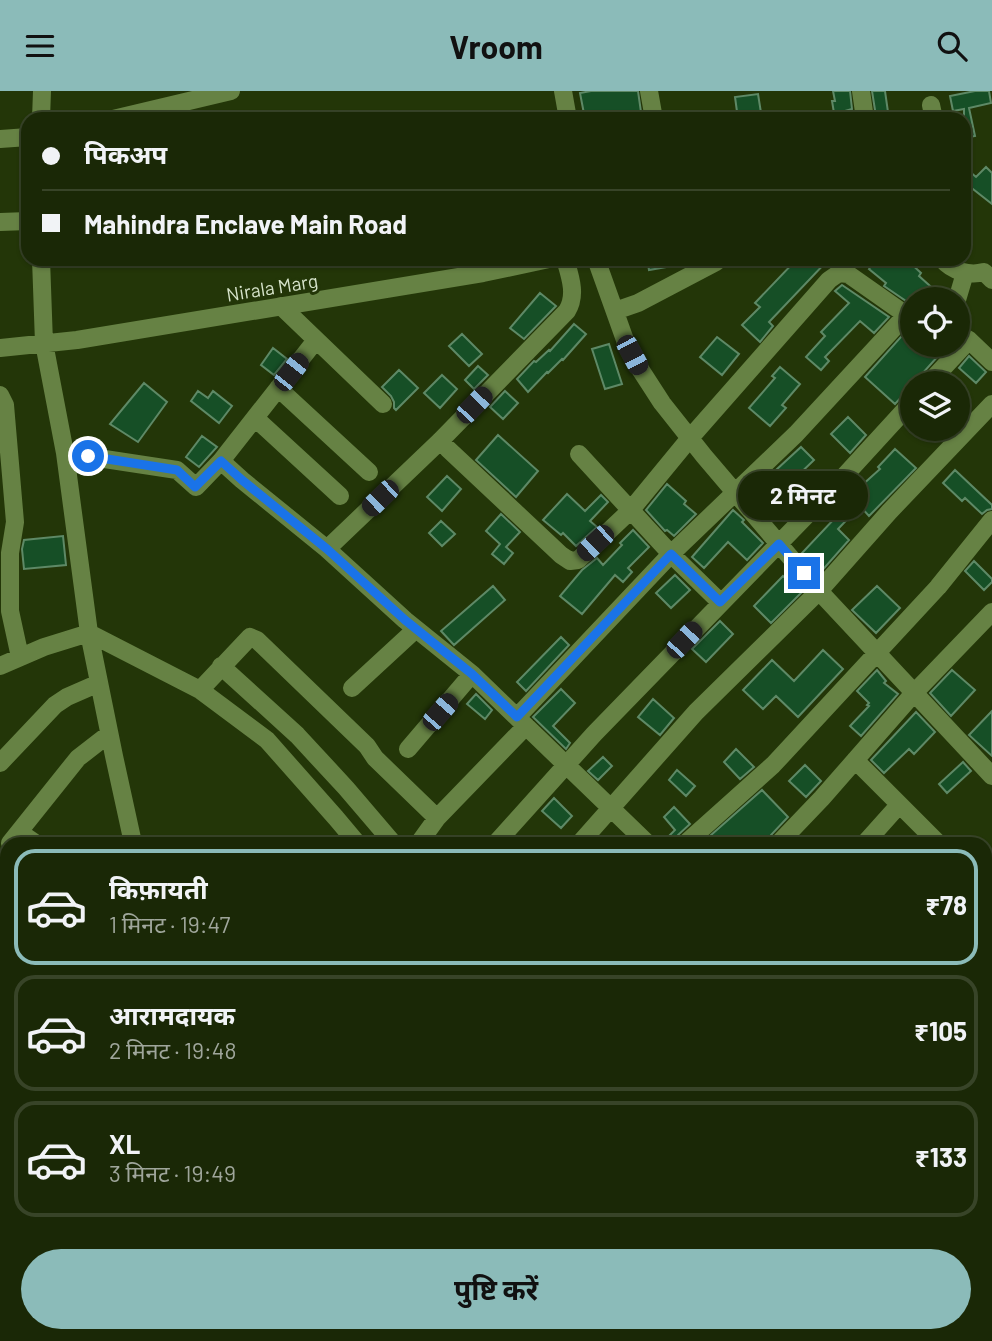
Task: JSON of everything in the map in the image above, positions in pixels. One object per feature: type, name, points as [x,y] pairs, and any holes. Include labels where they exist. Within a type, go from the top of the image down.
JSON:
[{"type":"street","points":[[41,112],[42,91]]},
{"type":"street","points":[[142,112],[231,91]]},
{"type":"street","points":[[563,91],[567,112]]},
{"type":"street","points":[[649,91],[653,112]]},
{"type":"street","points":[[861,91],[864,112]]},
{"type":"street","points":[[0,139],[21,138]]},
{"type":"street","points":[[0,222],[21,221]]},
{"type":"street","points":[[41,266],[44,343],[65,453],[89,632],[132,837]]},
{"type":"street","name":"Nirala Marg","points":[[0,348],[77,340],[516,266]]},
{"type":"street","points":[[327,549],[440,441],[566,311],[572,303],[573,289],[567,266]]},
{"type":"street","points":[[599,266],[625,340],[662,403],[819,591],[992,776]]},
{"type":"street","points":[[615,311],[638,303],[710,266]]},
{"type":"street","points":[[949,266],[965,273],[989,271]]},
{"type":"street","points":[[448,449],[570,561],[578,560],[630,511],[690,438],[839,272],[848,274],[900,310]]},
{"type":"street","points":[[961,287],[965,273]]},
{"type":"street","points":[[281,306],[383,404]]},
{"type":"street","points":[[423,837],[437,818],[671,554],[796,434],[900,325]]},
{"type":"street","points":[[65,453],[177,470],[195,487],[221,461],[316,340]]},
{"type":"street","points":[[970,343],[992,362]]},
{"type":"street","points":[[278,388],[369,472]]},
{"type":"street","points":[[0,395],[5,405],[15,522],[10,553],[10,611],[20,657]]},
{"type":"street","points":[[585,837],[696,712],[819,591],[889,512],[992,404]]},
{"type":"street","points":[[501,837],[566,764],[900,415]]},
{"type":"street","points":[[255,418],[340,496]]},
{"type":"street","points":[[579,454],[630,511],[720,602]]},
{"type":"street","points":[[221,461],[472,674],[641,837]]},
{"type":"street","points":[[693,837],[773,765],[938,587],[992,520]]},
{"type":"street","points":[[785,837],[914,693],[992,613]]},
{"type":"street","points":[[352,688],[416,629]]},
{"type":"street","points":[[0,666],[89,632],[200,691],[267,740],[352,837]]},
{"type":"street","points":[[200,691],[250,637],[257,640],[437,818]]},
{"type":"street","points":[[221,666],[297,736],[388,837]]},
{"type":"street","points":[[408,749],[472,674]]},
{"type":"street","points":[[0,763],[55,705],[66,697],[99,683]]},
{"type":"street","points":[[15,837],[78,758],[109,734]]},
{"type":"street","points":[[855,760],[929,837]]},
{"type":"street","points":[[870,837],[899,805]]},
{"type":"building","points":[[638,91],[641,112],[584,112],[580,93]]},
{"type":"building","points":[[833,91],[850,91],[852,109],[834,112],[832,101],[835,101]]},
{"type":"building","points":[[872,91],[885,91],[888,112],[875,110]]},
{"type":"building","points":[[989,91],[991,103],[969,108],[970,112],[964,112],[964,109],[953,111],[950,96]]},
{"type":"building","points":[[758,94],[761,112],[737,112],[735,97]]},
{"type":"building","points":[[971,117],[975,136],[971,137]]},
{"type":"building","points":[[986,167],[992,173],[992,204],[971,188],[971,173],[976,177]]},
{"type":"building","points":[[648,266],[672,266],[649,270]]},
{"type":"building","points":[[790,266],[822,266],[769,322],[773,326],[760,342],[742,325],[760,307],[755,303]]},
{"type":"building","points":[[871,266],[914,266],[921,273],[919,276],[931,287],[900,287],[900,297],[884,286],[886,283],[869,269]]},
{"type":"building","points":[[842,285],[889,317],[874,333],[860,321],[825,357],[829,361],[821,370],[806,357],[825,336],[821,332],[849,303],[835,291]]},
{"type":"building","points":[[540,293],[556,306],[524,339],[510,328]]},
{"type":"building","points":[[574,324],[586,334],[563,360],[528,392],[517,379],[534,361],[550,351]]},
{"type":"building","points":[[462,334],[482,354],[469,366],[449,346]]},
{"type":"building","points":[[717,337],[739,354],[722,375],[700,357]]},
{"type":"building","points":[[900,338],[900,357],[937,357],[925,371],[900,371],[900,398],[895,404],[865,377]]},
{"type":"building","points":[[609,344],[622,384],[605,389],[592,349]]},
{"type":"building","points":[[273,348],[287,359],[274,375],[261,365]]},
{"type":"building","points":[[970,357],[986,372],[976,383],[970,378],[970,371],[959,368]]},
{"type":"building","points":[[478,366],[488,375],[474,389],[465,380]]},
{"type":"building","points":[[780,367],[800,384],[782,405],[786,408],[770,426],[749,408],[775,378],[772,376]]},
{"type":"building","points":[[399,370],[418,388],[396,410],[391,396],[382,387]]},
{"type":"building","points":[[442,375],[457,389],[440,408],[424,393]]},
{"type":"building","points":[[144,383],[167,402],[138,442],[110,424]]},
{"type":"building","points":[[198,391],[208,398],[213,391],[232,406],[219,423],[191,401]]},
{"type":"building","points":[[505,391],[518,403],[503,419],[490,407]]},
{"type":"building","points":[[848,417],[866,435],[850,453],[831,434]]},
{"type":"building","points":[[498,435],[538,471],[516,497],[476,460]]},
{"type":"building","points":[[202,436],[217,447],[199,467],[186,457]]},
{"type":"building","points":[[801,447],[814,460],[789,484],[784,479],[759,502],[751,493]]},
{"type":"building","points":[[895,449],[916,468],[869,516],[860,506],[838,529],[849,540],[819,574],[802,553],[836,517],[828,509],[837,500],[841,504],[880,469],[878,467]]},
{"type":"building","points":[[955,470],[992,505],[992,509],[982,514],[965,498],[962,501],[943,483]]},
{"type":"building","points":[[447,476],[461,489],[442,511],[427,497]]},
{"type":"building","points":[[667,484],[696,514],[674,536],[665,531],[646,510]]},
{"type":"building","points":[[567,494],[585,511],[601,495],[608,502],[590,521],[597,527],[576,546],[563,533],[561,535],[543,520]]},
{"type":"building","points":[[733,510],[763,543],[747,560],[728,542],[704,568],[692,557]]},
{"type":"building","points":[[501,514],[520,532],[506,547],[513,553],[504,564],[492,554],[500,544],[486,531]]},
{"type":"building","points":[[441,521],[455,534],[442,546],[429,533]]},
{"type":"building","points":[[633,530],[649,547],[628,568],[632,572],[623,582],[615,575],[582,614],[560,596],[582,570],[597,558],[603,565]]},
{"type":"building","points":[[63,536],[66,565],[24,569],[24,540]]},
{"type":"building","points":[[974,561],[992,579],[984,590],[965,571]]},
{"type":"building","points":[[675,575],[690,590],[671,608],[656,593]]},
{"type":"building","points":[[783,576],[801,593],[771,623],[754,606]]},
{"type":"building","points":[[493,586],[505,600],[454,645],[441,631]]},
{"type":"building","points":[[877,586],[900,608],[876,633],[852,610]]},
{"type":"building","points":[[720,621],[733,634],[706,662],[692,649]]},
{"type":"building","points":[[561,637],[569,645],[526,691],[517,682]]},
{"type":"building","points":[[823,650],[843,669],[798,717],[776,696],[763,709],[743,690],[772,660],[794,681]]},
{"type":"building","points":[[877,670],[886,681],[884,683],[898,694],[861,736],[850,726],[869,703],[857,691]]},
{"type":"building","points":[[952,670],[975,690],[951,716],[930,693]]},
{"type":"building","points":[[561,689],[575,703],[553,726],[570,743],[566,749],[533,717]]},
{"type":"building","points":[[476,694],[492,710],[485,719],[467,704]]},
{"type":"building","points":[[653,699],[674,718],[660,735],[638,717]]},
{"type":"building","points":[[992,711],[992,756],[969,735]]},
{"type":"building","points":[[916,712],[935,732],[914,754],[909,749],[884,773],[871,760]]},
{"type":"building","points":[[736,749],[754,767],[740,779],[724,762]]},
{"type":"building","points":[[603,757],[612,766],[598,780],[588,771]]},
{"type":"building","points":[[963,762],[971,771],[947,793],[939,784]]},
{"type":"building","points":[[805,765],[821,781],[806,797],[789,781]]},
{"type":"building","points":[[677,770],[695,786],[686,796],[669,780]]},
{"type":"building","points":[[762,790],[788,817],[770,837],[709,837]]},
{"type":"building","points":[[554,798],[572,816],[561,828],[542,811]]},
{"type":"building","points":[[674,807],[690,824],[677,837],[668,837],[675,830],[664,817]]},
{"type":"route","points":[[88,456],[177,470],[195,487],[221,461],[327,549],[405,620],[472,674],[517,717],[671,554],[720,602],[779,544],[804,573]]}]
